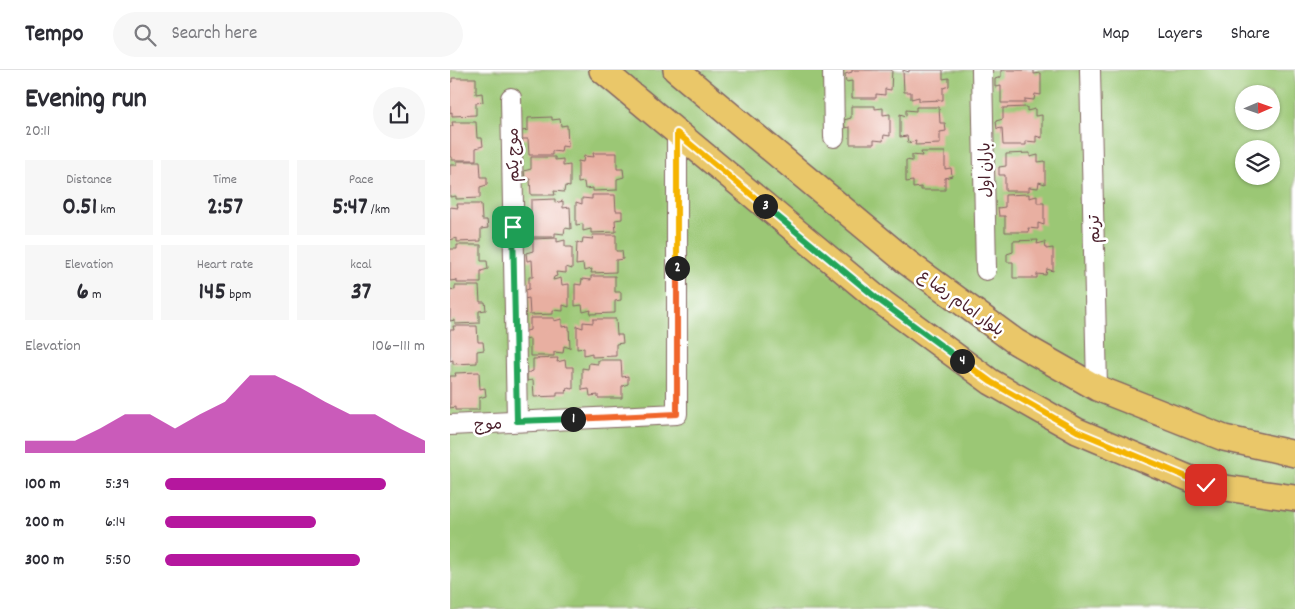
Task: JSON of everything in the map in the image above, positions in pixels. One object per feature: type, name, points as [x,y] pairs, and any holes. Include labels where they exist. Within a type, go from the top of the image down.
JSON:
[{"type":"main road","points":[[602,70],[879,300],[991,382],[1077,431],[1206,485],[1295,498]]},
{"type":"main road","name":"بلوار امام رضا ع","points":[[676,70],[908,263],[1016,342],[1097,388],[1224,438],[1295,454]]},
{"type":"street","points":[[833,70],[834,137]]},
{"type":"street","name":"باران اول","points":[[982,70],[986,270]]},
{"type":"street","name":"ترنم","points":[[1090,70],[1097,388]]},
{"type":"street","name":"موج یکم","points":[[511,98],[517,421]]},
{"type":"street","name":"موج","points":[[450,425],[677,414],[677,133]]},
{"type":"green space","points":[[450,70],[1295,70],[1295,609],[450,609]]},
{"type":"building","points":[[852,70],[892,70],[891,90],[885,89],[885,95],[876,94],[876,98],[852,98],[852,81],[846,82],[845,74],[852,72]]},
{"type":"building","points":[[903,70],[909,72],[909,70],[943,70],[943,79],[949,78],[949,86],[943,88],[943,100],[919,101],[919,97],[911,99],[911,92],[904,92]]},
{"type":"building","points":[[1001,70],[1034,70],[1034,74],[1041,73],[1041,95],[1035,94],[1034,100],[1025,99],[1025,103],[1001,103],[1001,86],[995,87],[995,79],[1001,77]]},
{"type":"building","points":[[452,78],[476,78],[476,94],[482,93],[483,102],[476,103],[476,115],[452,116],[452,112],[450,113],[450,82],[452,82]]},
{"type":"building","points":[[851,106],[883,108],[883,115],[890,114],[890,136],[884,135],[883,141],[874,140],[874,144],[850,144],[850,127],[845,128],[844,120],[851,118]]},
{"type":"building","points":[[916,107],[939,107],[940,123],[945,123],[946,131],[940,132],[940,144],[915,145],[916,141],[908,143],[907,136],[900,137],[900,114],[906,116],[906,110],[916,111]]},
{"type":"building","points":[[1027,107],[1027,111],[1035,109],[1035,116],[1042,115],[1042,138],[1036,136],[1036,142],[1026,141],[1026,145],[1003,145],[1002,128],[997,129],[996,121],[1003,119],[1003,108]]},
{"type":"building","points":[[552,117],[552,120],[560,119],[561,126],[567,125],[568,147],[562,146],[561,152],[552,151],[552,155],[529,155],[528,139],[522,139],[522,131],[528,130],[528,118]]},
{"type":"building","points":[[452,122],[476,122],[477,138],[482,138],[483,146],[476,148],[476,160],[452,160],[452,157],[450,157],[450,126],[453,126]]},
{"type":"building","points":[[921,152],[945,152],[945,169],[951,168],[952,176],[945,178],[945,190],[921,190],[921,187],[913,188],[913,181],[906,182],[906,160],[912,161],[912,155],[922,156]]},
{"type":"building","points":[[593,153],[617,153],[617,169],[623,169],[624,177],[617,179],[617,190],[593,191],[593,188],[585,189],[584,182],[578,183],[578,161],[583,162],[584,156],[594,157]]},
{"type":"building","points":[[1030,153],[1030,157],[1038,155],[1038,162],[1045,161],[1045,184],[1039,182],[1038,188],[1029,187],[1029,191],[1005,191],[1005,175],[999,175],[999,167],[1006,166],[1006,154]]},
{"type":"building","points":[[531,157],[563,159],[563,166],[570,165],[570,187],[565,186],[564,192],[554,191],[555,195],[531,195],[530,179],[525,179],[524,171],[531,169]]},
{"type":"building","points":[[457,161],[480,161],[481,177],[487,177],[487,185],[480,187],[480,198],[456,199],[456,196],[450,197],[450,165],[457,165]]},
{"type":"building","points":[[1029,194],[1029,198],[1037,196],[1037,203],[1044,203],[1044,225],[1038,223],[1038,229],[1028,228],[1029,232],[1005,232],[1005,216],[999,216],[998,208],[1005,207],[1005,195]]},
{"type":"building","points":[[592,195],[615,195],[616,211],[622,211],[622,219],[615,220],[616,232],[591,233],[591,229],[583,231],[583,224],[576,225],[576,202],[582,204],[582,198],[592,199]]},
{"type":"building","points":[[555,199],[555,203],[563,201],[563,208],[570,207],[571,229],[565,228],[564,234],[555,233],[555,237],[531,237],[531,221],[525,221],[524,213],[531,212],[531,200]]},
{"type":"building","points":[[457,204],[481,204],[482,220],[487,220],[488,228],[481,229],[481,241],[457,242],[457,238],[450,240],[450,207],[458,208]]},
{"type":"building","points":[[592,235],[616,235],[616,251],[622,251],[623,259],[616,260],[616,272],[591,273],[592,269],[584,271],[583,264],[576,265],[577,242],[582,244],[583,238],[593,239]]},
{"type":"building","points":[[557,238],[557,242],[565,240],[565,247],[572,247],[572,269],[566,267],[566,273],[556,272],[557,276],[553,280],[561,278],[562,285],[569,284],[569,307],[563,305],[563,311],[553,310],[553,314],[530,315],[529,298],[524,299],[523,291],[529,289],[529,277],[533,277],[532,260],[527,261],[526,253],[533,251],[533,239]]},
{"type":"building","points":[[1038,240],[1037,244],[1045,242],[1046,249],[1053,248],[1053,271],[1047,269],[1046,275],[1037,274],[1037,278],[1013,278],[1013,262],[1007,262],[1007,254],[1013,252],[1013,241]]},
{"type":"building","points":[[457,245],[481,245],[481,261],[487,261],[488,269],[481,271],[481,283],[457,283],[457,280],[450,281],[450,249],[457,249]]},
{"type":"building","points":[[591,276],[615,276],[615,292],[621,292],[621,300],[615,301],[615,313],[590,314],[591,310],[583,312],[582,305],[575,306],[575,284],[581,285],[582,279],[591,280]]},
{"type":"building","points":[[455,286],[479,286],[480,302],[485,302],[486,310],[479,311],[479,323],[455,324],[455,320],[450,321],[450,289],[455,290]]},
{"type":"building","points":[[530,318],[554,318],[554,321],[562,319],[562,327],[569,326],[570,348],[564,346],[563,353],[554,352],[554,356],[530,356],[530,339],[524,340],[523,332],[530,330]]},
{"type":"building","points":[[593,319],[616,319],[617,335],[622,335],[623,343],[616,344],[616,356],[592,357],[592,353],[584,355],[584,348],[577,349],[577,326],[583,328],[583,322],[593,323]]},
{"type":"building","points":[[453,326],[477,326],[478,342],[483,342],[484,350],[477,351],[477,363],[453,364],[453,360],[450,361],[450,330],[454,330]]},
{"type":"building","points":[[558,358],[557,362],[565,360],[566,367],[573,367],[573,389],[567,388],[566,393],[557,393],[557,396],[534,397],[533,380],[527,381],[527,373],[533,371],[533,359]]},
{"type":"building","points":[[598,360],[621,360],[622,377],[628,376],[628,384],[622,386],[622,398],[598,398],[598,395],[590,396],[589,389],[582,390],[582,368],[588,369],[589,363],[598,364]]},
{"type":"building","points":[[479,372],[480,389],[485,388],[486,396],[479,398],[479,410],[455,410],[455,407],[450,408],[450,376],[456,376],[455,373]]},
{"type":"route","points":[[513,227],[517,421],[677,414],[677,133],[879,300],[991,382],[1077,431],[1206,485]]}]
